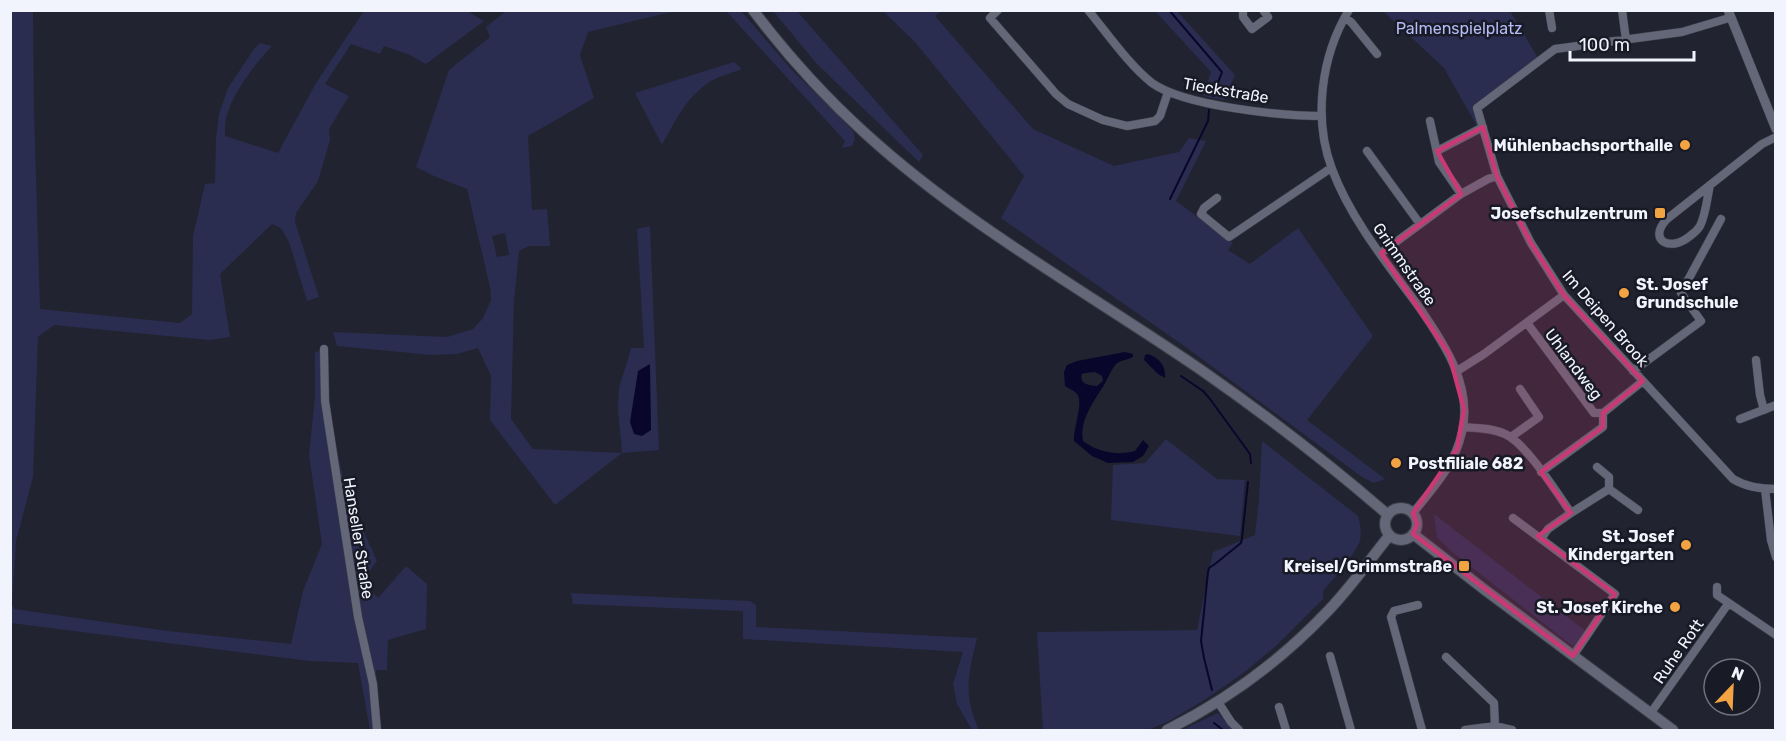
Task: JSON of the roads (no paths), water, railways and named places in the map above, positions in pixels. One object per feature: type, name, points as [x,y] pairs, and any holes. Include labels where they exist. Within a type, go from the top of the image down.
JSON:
[{"type":"main road","points":[[753,10],[779,44],[841,111],[901,164],[947,200],[1221,385],[1298,441],[1387,514]]},
{"type":"main road","points":[[1398,508],[1413,513],[1417,524],[1413,534],[1403,540],[1389,536],[1384,527],[1387,514],[1398,508]]},
{"type":"main road","points":[[1413,534],[1673,730]]},
{"type":"main road","points":[[1167,730],[1218,702],[1283,653],[1325,615],[1389,536]]},
{"type":"street","points":[[998,10],[990,18],[1056,94],[1068,104],[1103,120],[1127,126],[1155,121],[1160,116],[1168,92]]},
{"type":"street","name":"Tieckstraße","points":[[1088,10],[1140,71],[1150,81],[1168,92],[1229,107],[1322,116]]},
{"type":"street","points":[[1243,10],[1243,17],[1252,29],[1268,17],[1263,10]]},
{"type":"street","points":[[1550,10],[1552,28]]},
{"type":"street","points":[[1622,10],[1626,40],[1682,32],[1729,14],[1776,129]]},
{"type":"street","name":"Grimmstraße","points":[[1347,14],[1377,54]]},
{"type":"street","name":"Grimmstraße","points":[[1347,14],[1330,51],[1324,75],[1323,134],[1331,168],[1350,205],[1449,354],[1457,371],[1462,393],[1463,427],[1458,449],[1450,465],[1413,513]]},
{"type":"street","name":"Im Deipen Brook","points":[[1626,40],[1555,49],[1477,108],[1497,176],[1531,243],[1564,295],[1733,479],[1743,486],[1776,489]]},
{"type":"street","points":[[1430,121],[1439,162],[1461,194]]},
{"type":"street","points":[[1437,151],[1483,127]]},
{"type":"street","points":[[1710,185],[1697,230],[1676,245],[1663,242],[1659,235],[1663,223],[1710,185],[1762,144],[1776,137]]},
{"type":"street","points":[[1367,151],[1420,224]]},
{"type":"street","points":[[1217,198],[1204,208],[1201,214],[1229,237],[1331,168]]},
{"type":"street","points":[[1381,253],[1461,194],[1488,178],[1497,176]]},
{"type":"street","points":[[1633,370],[1701,321],[1681,293],[1721,219]]},
{"type":"street","name":"Uhlandweg","points":[[1457,371],[1564,295]]},
{"type":"street","name":"Uhlandweg","points":[[1527,323],[1594,414],[1603,413]]},
{"type":"street","name":"Hanseller Straße","points":[[324,349],[325,401],[358,617],[373,684],[377,730]]},
{"type":"street","points":[[1756,360],[1764,410]]},
{"type":"street","name":"Im Deipen Brook","points":[[1541,472],[1603,427],[1603,413],[1643,381]]},
{"type":"street","points":[[1511,436],[1539,417],[1520,389]]},
{"type":"street","points":[[1740,419],[1776,405]]},
{"type":"street","points":[[1463,427],[1494,430],[1511,436],[1526,449],[1571,513]]},
{"type":"street","points":[[1597,467],[1609,477],[1609,489]]},
{"type":"street","points":[[1609,489],[1638,510]]},
{"type":"street","points":[[1541,538],[1548,529],[1609,489]]},
{"type":"street","points":[[1764,489],[1771,540],[1776,557]]},
{"type":"street","points":[[1513,518],[1616,594],[1573,656]]},
{"type":"street","points":[[1717,588],[1717,595],[1776,635]]},
{"type":"street","name":"Ruhe Rott","points":[[1650,714],[1728,603]]},
{"type":"street","points":[[1418,605],[1394,611],[1391,618],[1422,730]]},
{"type":"street","points":[[1330,656],[1351,730]]},
{"type":"street","points":[[1446,657],[1494,704],[1495,726]]},
{"type":"street","points":[[1218,702],[1239,730]]},
{"type":"street","points":[[1279,706],[1286,730]]},
{"type":"street","points":[[1465,730],[1495,726],[1512,730]]},
{"type":"waterway","points":[[1169,10],[1222,72],[1213,96]]},
{"type":"waterway","points":[[1170,199],[1208,121],[1209,110]]},
{"type":"waterway","points":[[1181,376],[1203,391],[1210,399],[1250,454],[1251,463]]},
{"type":"waterway","points":[[1212,690],[1201,641],[1208,572],[1209,568],[1241,543],[1248,482]]},
{"type":"waterway","points":[[1214,723],[1223,730]]},
{"type":"place","name":"Mühlenbachsporthalle","points":[[1685,145]]},
{"type":"place","name":"Josefschulzentrum","points":[[1660,213]]},
{"type":"place","name":"St. Josef Grundschule","points":[[1624,293]]},
{"type":"place","name":"Postfiliale 682","points":[[1396,463]]},
{"type":"place","name":"St. Josef Kindergarten","points":[[1686,545]]},
{"type":"place","name":"Kreisel/Grimmstraße","points":[[1464,566]]},
{"type":"place","name":"St. Josef Kirche","points":[[1675,607]]},
{"type":"park label","name":"Palmenspielplatz","points":[[1459,28]]}]
